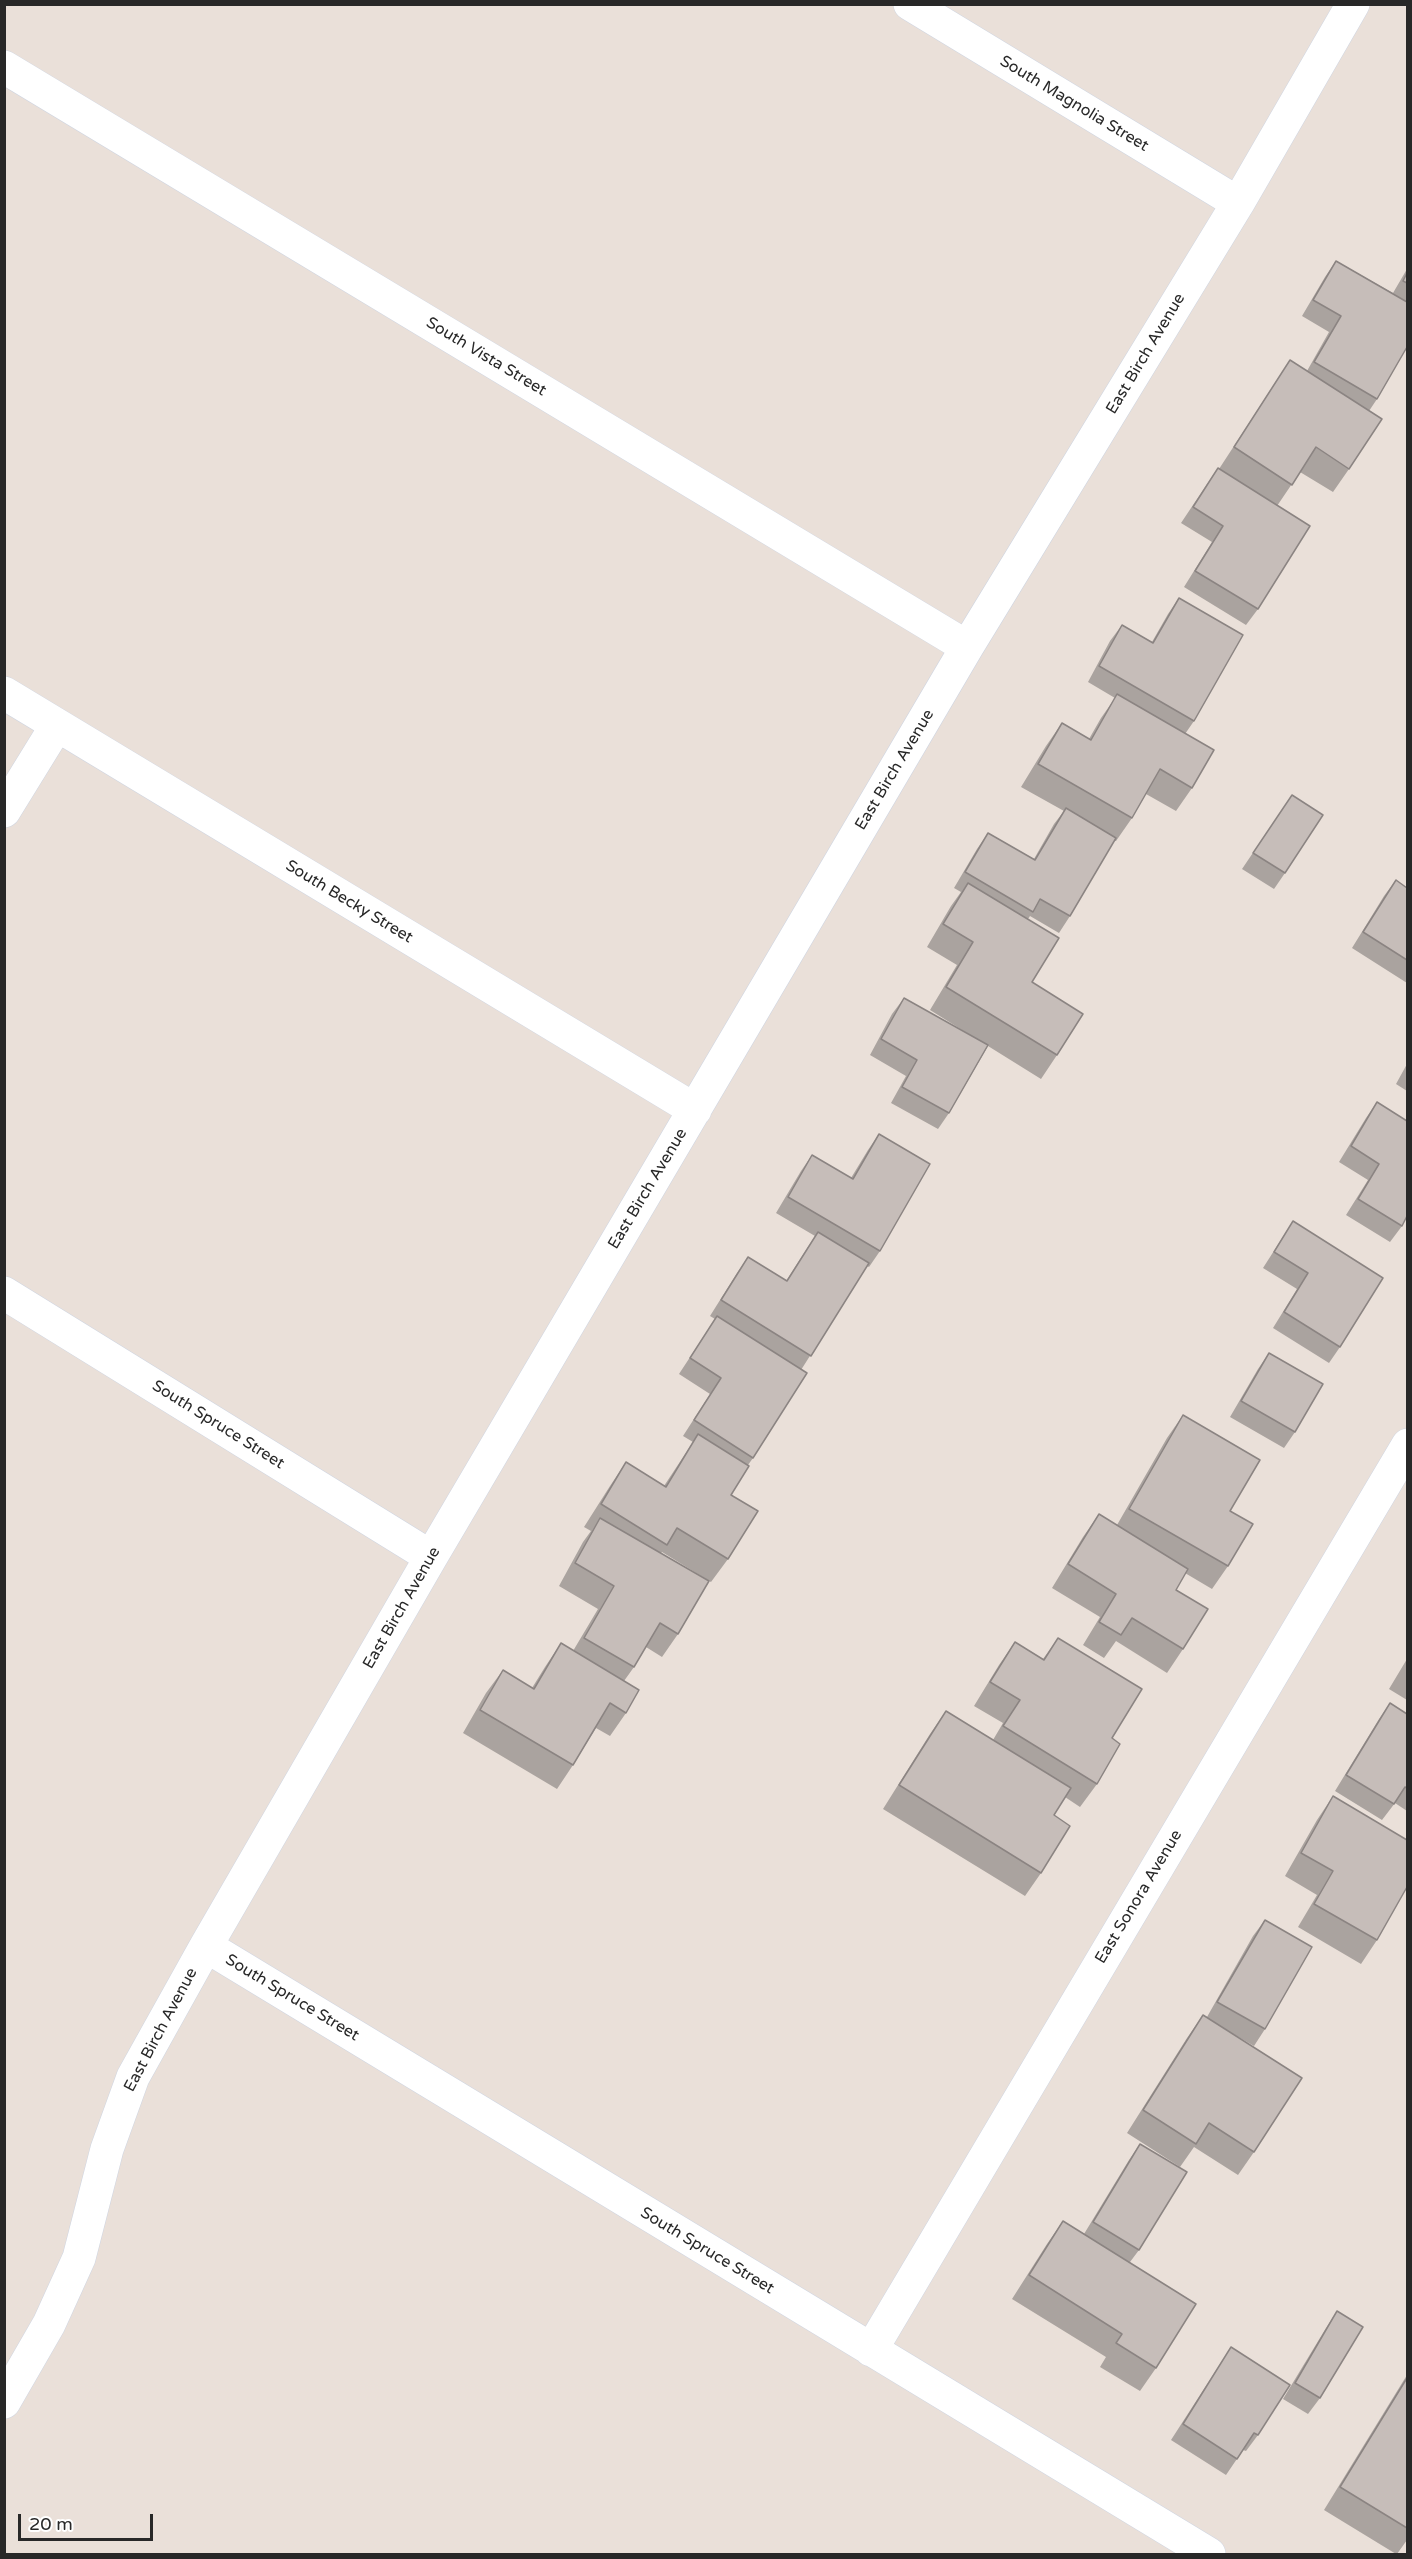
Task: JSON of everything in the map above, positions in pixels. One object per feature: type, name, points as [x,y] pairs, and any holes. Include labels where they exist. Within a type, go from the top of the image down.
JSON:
[{"type":"street","name":"South Magnolia Street","points":[[910,4],[1238,203]]},
{"type":"street","name":"East Birch Avenue","points":[[6,2395],[49,2324],[79,2258],[107,2149],[133,2077],[206,1946],[431,1557],[968,647],[1238,203],[1353,4]]},
{"type":"street","name":"South Vista Street","points":[[4,67],[968,647]]},
{"type":"street","name":"South Becky Street","points":[[4,693],[695,1110]]},
{"type":"street","points":[[4,811],[57,725]]},
{"type":"street","name":"South Spruce Street","points":[[4,1293],[431,1557]]},
{"type":"street","name":"East Sonora Avenue","points":[[871,2350],[1407,1445]]},
{"type":"street","name":"South Spruce Street","points":[[206,1946],[1209,2554]]},
{"type":"building","points":[[1336,261],[1407,302],[1407,347],[1377,399],[1314,362],[1341,316],[1313,300]]},
{"type":"building","points":[[1290,360],[1382,419],[1349,469],[1316,447],[1292,485],[1234,447]]},
{"type":"building","points":[[1218,468],[1310,526],[1258,609],[1195,571],[1223,526],[1193,507]]},
{"type":"building","points":[[1179,598],[1243,635],[1194,721],[1099,666],[1122,625],[1153,643]]},
{"type":"building","points":[[1117,694],[1214,750],[1192,788],[1160,769],[1132,818],[1038,764],[1062,723],[1091,740]]},
{"type":"building","points":[[1292,795],[1323,815],[1285,873],[1253,853]]},
{"type":"building","points":[[1066,808],[1116,838],[1070,916],[1040,899],[1033,912],[965,872],[988,833],[1035,860]]},
{"type":"building","points":[[1396,880],[1407,888],[1407,960],[1363,932]]},
{"type":"building","points":[[968,883],[1059,938],[1032,982],[1083,1014],[1057,1055],[946,987],[973,942],[943,924]]},
{"type":"building","points":[[904,998],[988,1045],[949,1113],[902,1087],[917,1060],[881,1039]]},
{"type":"building","points":[[1377,1102],[1407,1121],[1407,1216],[1402,1226],[1358,1199],[1379,1164],[1351,1146]]},
{"type":"building","points":[[879,1134],[930,1164],[880,1251],[788,1197],[812,1155],[853,1179]]},
{"type":"building","points":[[1293,1221],[1383,1278],[1340,1347],[1284,1312],[1308,1273],[1274,1252]]},
{"type":"building","points":[[818,1232],[869,1263],[811,1356],[721,1300],[748,1257],[787,1281]]},
{"type":"building","points":[[717,1316],[807,1373],[753,1458],[694,1420],[721,1378],[690,1358]]},
{"type":"building","points":[[1269,1353],[1323,1384],[1295,1432],[1241,1401]]},
{"type":"building","points":[[1183,1415],[1260,1460],[1230,1511],[1253,1524],[1228,1566],[1129,1509]]},
{"type":"building","points":[[698,1434],[749,1466],[731,1495],[758,1511],[728,1559],[677,1528],[667,1545],[601,1504],[626,1462],[666,1487]]},
{"type":"building","points":[[1099,1514],[1188,1569],[1176,1590],[1208,1609],[1183,1649],[1132,1618],[1121,1635],[1099,1622],[1116,1594],[1068,1564]]},
{"type":"building","points":[[600,1518],[709,1581],[678,1634],[660,1623],[634,1667],[584,1638],[614,1586],[575,1563]]},
{"type":"building","points":[[1058,1638],[1142,1689],[1112,1738],[1120,1744],[1097,1784],[1003,1726],[1020,1700],[990,1682],[1015,1642],[1044,1660]]},
{"type":"building","points":[[561,1643],[639,1690],[626,1713],[610,1703],[573,1765],[480,1710],[503,1670],[534,1689]]},
{"type":"building","points":[[1390,1703],[1407,1714],[1407,1788],[1405,1787],[1394,1804],[1346,1775]]},
{"type":"building","points":[[946,1711],[1071,1788],[1054,1815],[1070,1826],[1041,1873],[899,1785]]},
{"type":"building","points":[[1333,1796],[1407,1840],[1407,1887],[1377,1940],[1314,1904],[1333,1871],[1301,1853]]},
{"type":"building","points":[[1265,1920],[1312,1947],[1265,2029],[1217,2002]]},
{"type":"building","points":[[1203,2015],[1302,2078],[1254,2152],[1209,2123],[1196,2144],[1143,2110]]},
{"type":"building","points":[[1140,2144],[1187,2172],[1139,2250],[1093,2222]]},
{"type":"building","points":[[1063,2221],[1196,2304],[1156,2368],[1116,2343],[1122,2334],[1029,2275]]},
{"type":"building","points":[[1337,2311],[1363,2327],[1320,2398],[1295,2383]]},
{"type":"building","points":[[1231,2347],[1290,2385],[1258,2435],[1254,2433],[1237,2459],[1183,2424]]},
{"type":"building","points":[[1407,2378],[1407,2528],[1340,2487]]}]
